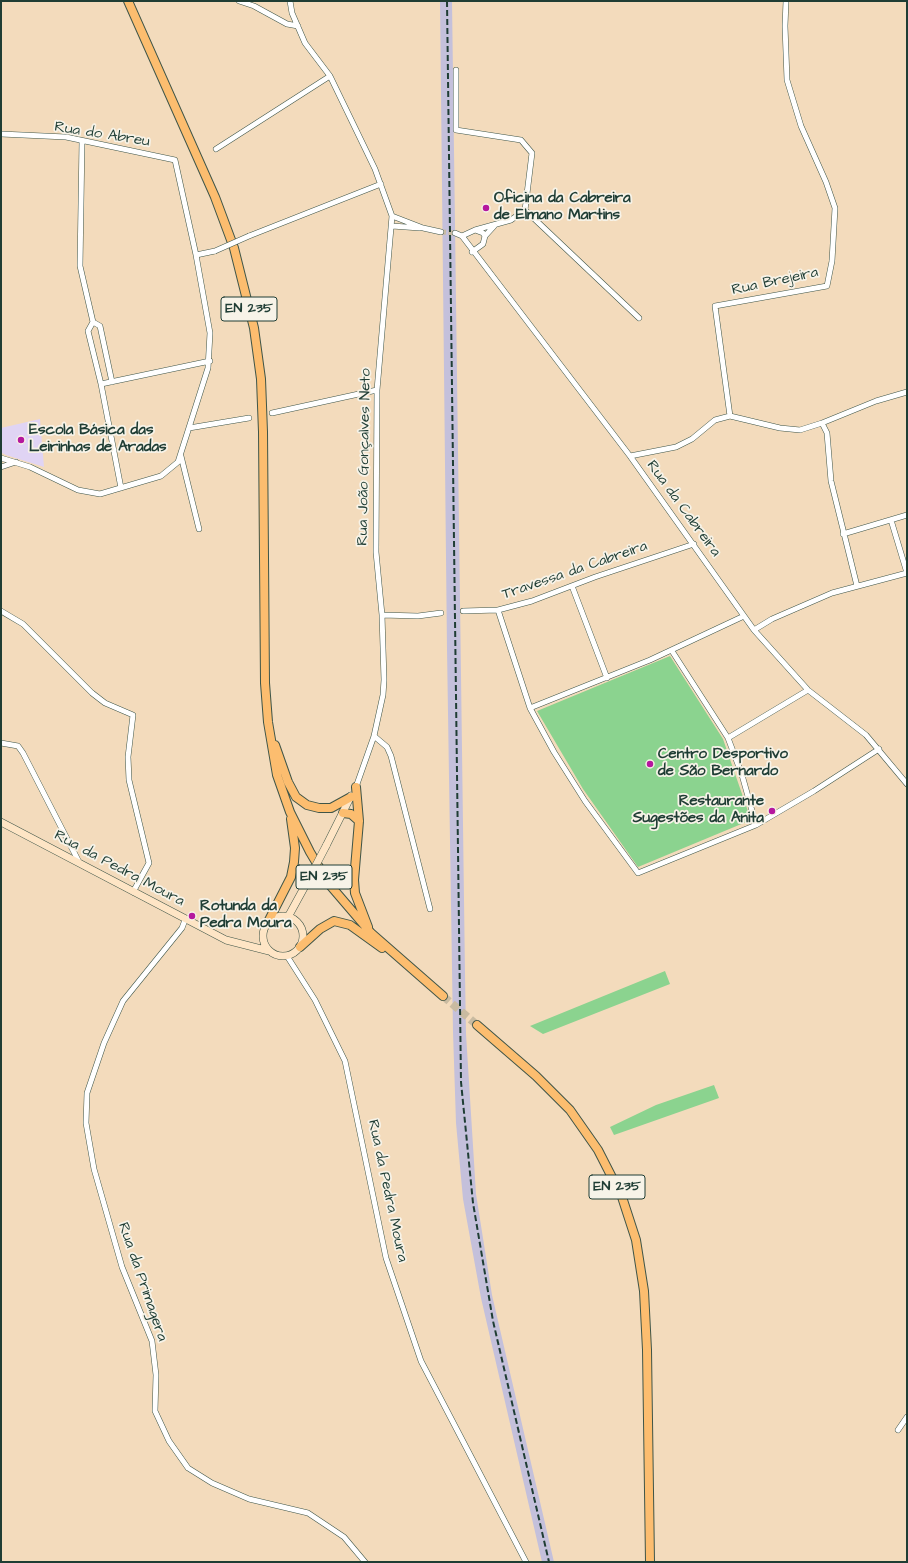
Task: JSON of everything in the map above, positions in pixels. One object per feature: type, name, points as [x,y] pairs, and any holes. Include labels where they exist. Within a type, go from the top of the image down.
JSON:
[{"type":"main road","name":"EN 235","points":[[128,1],[215,197],[236,256],[254,328],[261,379],[263,425],[265,683],[268,722],[277,775],[290,812],[310,852],[329,884],[371,933],[402,962],[443,996]]},
{"type":"main road","points":[[268,722],[288,782],[296,797],[307,805],[319,808],[331,808],[351,797]]},
{"type":"main road","points":[[356,787],[359,821],[354,880],[355,893],[371,933]]},
{"type":"main road","points":[[331,808],[341,815],[352,814],[359,821]]},
{"type":"main road","points":[[267,924],[291,877],[295,848],[290,812]]},
{"type":"main road","points":[[300,947],[327,924],[341,922],[350,924],[402,962]]},
{"type":"main road","name":"EN 235","points":[[477,1025],[536,1076],[577,1120],[598,1150],[622,1197],[633,1233],[644,1291],[647,1350],[650,1562]]},
{"type":"street","points":[[239,1],[254,6],[287,24],[298,26]]},
{"type":"street","name":"Rua João Gonçalves Neto","points":[[288,917],[306,886],[356,787],[374,736],[383,696],[382,615],[376,552],[377,390],[392,226],[392,216],[381,184],[330,76],[305,43],[292,13],[290,1]]},
{"type":"street","name":"Rua Brejeira","points":[[730,416],[715,306],[827,286],[832,261],[835,208],[826,182],[801,126],[787,80],[785,26],[786,1]]},
{"type":"street","points":[[455,233],[462,236],[475,230],[511,220],[525,210],[532,153],[521,140],[456,130],[456,70]]},
{"type":"street","points":[[216,149],[330,76]]},
{"type":"street","name":"Rua do Abreu","points":[[1,134],[66,138],[175,160],[196,255]]},
{"type":"street","points":[[82,141],[80,266],[92,322],[88,331],[101,384],[121,488]]},
{"type":"street","points":[[1,458],[44,473],[78,490],[100,494],[161,476],[178,462],[210,361],[210,333],[196,255],[215,251],[381,184]]},
{"type":"street","points":[[525,210],[640,318]]},
{"type":"street","points":[[392,216],[423,228],[441,232]]},
{"type":"street","points":[[472,252],[483,244],[485,236],[495,225]]},
{"type":"street","points":[[392,226],[423,228]]},
{"type":"street","points":[[475,230],[479,230],[485,236]]},
{"type":"street","name":"Rua da Cabreira","points":[[462,236],[472,252],[630,456],[754,630],[808,690],[866,735],[907,784]]},
{"type":"street","points":[[92,322],[100,326],[112,382]]},
{"type":"street","points":[[101,384],[210,361]]},
{"type":"street","points":[[272,413],[377,390]]},
{"type":"street","points":[[630,456],[676,447],[692,439],[715,420],[730,416],[780,428],[800,430],[822,423],[876,401],[907,392]]},
{"type":"street","points":[[189,428],[249,418]]},
{"type":"street","points":[[822,423],[827,433],[831,481],[857,586]]},
{"type":"street","points":[[181,452],[199,529]]},
{"type":"street","points":[[1,467],[16,462]]},
{"type":"street","points":[[843,534],[907,515]]},
{"type":"street","points":[[754,630],[772,618],[832,593],[907,573],[891,520]]},
{"type":"street","name":"Travessa da Cabreira","points":[[463,611],[498,610],[532,601],[694,544]]},
{"type":"street","points":[[572,586],[607,678]]},
{"type":"street","points":[[498,610],[530,708],[554,752],[584,801],[638,873],[756,825],[814,791],[879,749]]},
{"type":"street","points":[[1,611],[23,624],[92,693],[105,703],[133,715],[128,757],[129,780],[149,863],[133,892]]},
{"type":"street","points":[[382,615],[418,616],[441,613]]},
{"type":"street","points":[[530,708],[672,651],[744,616]]},
{"type":"street","points":[[672,651],[728,738],[742,775],[756,825]]},
{"type":"street","points":[[728,738],[808,690]]},
{"type":"street","points":[[374,736],[387,747],[391,756],[430,909]]},
{"type":"street","points":[[1,743],[18,746],[23,753],[79,862]]},
{"type":"street","name":"Rua da Pedra Moura","points":[[1,822],[79,862],[185,920],[226,940],[246,947],[269,951]]},
{"type":"street","points":[[246,947],[258,941],[267,924],[276,917],[288,917],[298,923],[302,929],[303,935],[300,947],[292,954],[287,956],[281,956],[269,951],[263,942],[262,936]]},
{"type":"street","name":"Rua da Primagera","points":[[185,920],[182,928],[123,1001],[104,1043],[87,1093],[86,1123],[94,1169],[122,1267],[152,1341],[156,1375],[155,1411],[168,1441],[188,1468],[212,1483],[249,1499],[308,1513],[344,1537],[365,1562]]},
{"type":"street","name":"Rua da Pedra Moura","points":[[287,956],[315,1000],[345,1061],[386,1258],[421,1361],[526,1562]]},
{"type":"street","points":[[898,1430],[907,1417]]},
{"type":"shaded area","points":[[440,1],[452,1],[466,1034],[476,1194],[492,1295],[554,1562],[542,1562],[481,1298],[463,1199],[456,1123],[453,1032],[447,649]]},
{"type":"shaded area","name":"Escola Básica das Leirinhas de Aradas","points":[[40,419],[44,467],[2,453],[1,428]]},
{"type":"green space","name":"Centro Desportivo de São Bernardo","points":[[670,656],[723,739],[751,820],[638,867],[583,789],[537,711]]},
{"type":"green space","points":[[665,971],[670,984],[543,1034],[530,1026]]},
{"type":"green space","points":[[714,1085],[719,1098],[614,1135],[610,1127],[656,1105]]},
{"type":"tunnel","points":[[441,232],[455,233]]},
{"type":"tunnel","points":[[443,996],[477,1025]]},
{"type":"railway","points":[[447,1],[461,1082],[473,1203],[493,1321],[549,1562]]},
{"type":"place","name":"Oficina da Cabreira de Elmano Martins","points":[[486,208]]},
{"type":"place","name":"Escola Básica das Leirinhas de Aradas","points":[[21,440]]},
{"type":"place","name":"Centro Desportivo de São Bernardo","points":[[650,764]]},
{"type":"place","name":"Restaurante Sugestões da Anita","points":[[772,811]]},
{"type":"place","name":"Rotunda da Pedra Moura","points":[[192,916]]}]
